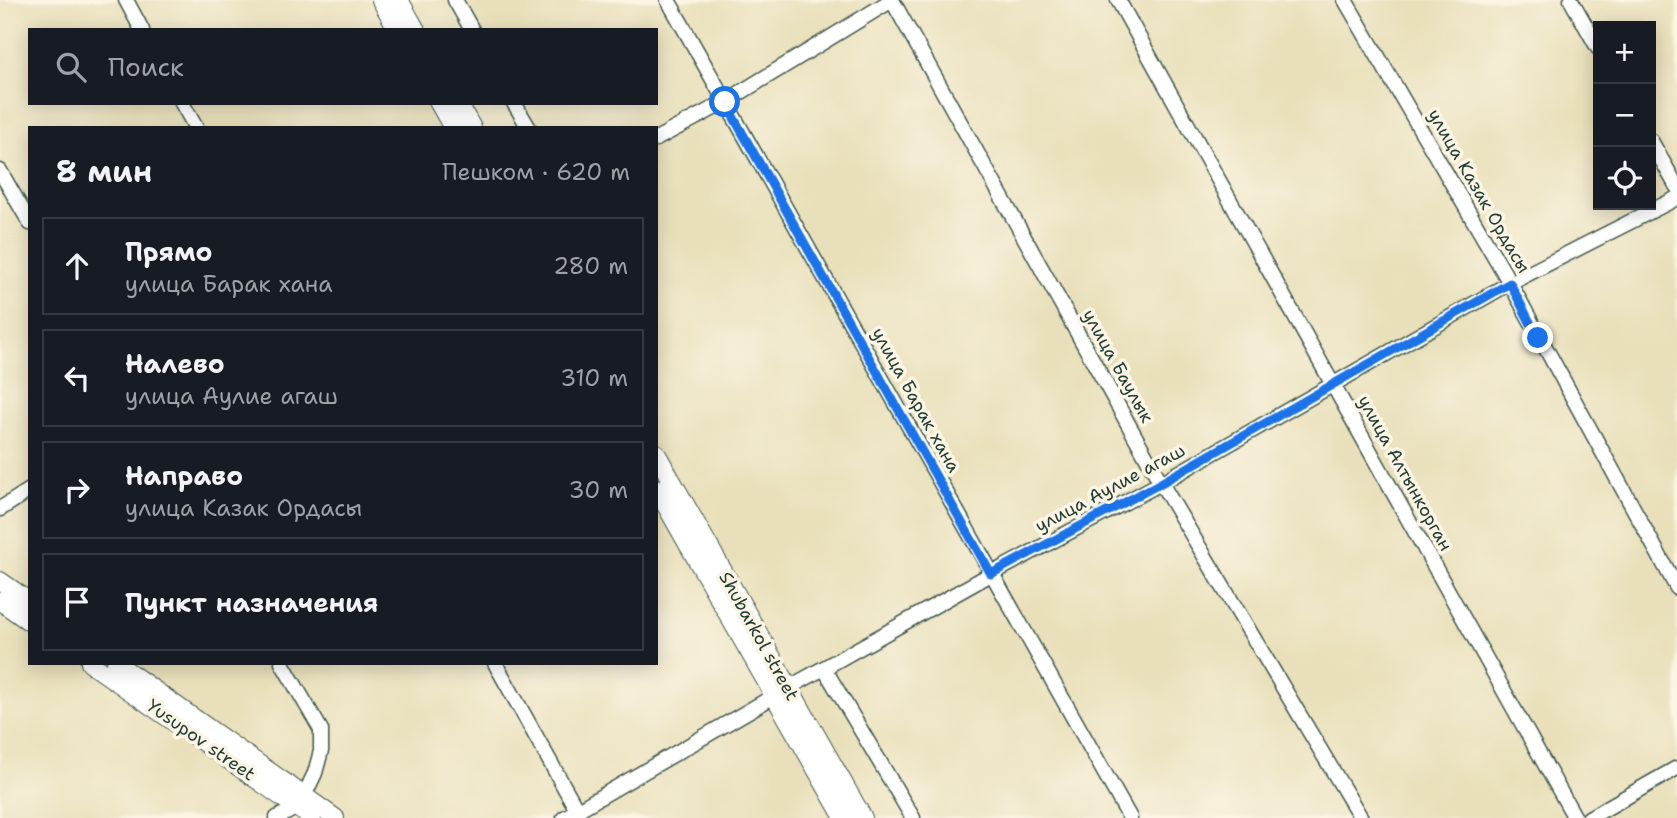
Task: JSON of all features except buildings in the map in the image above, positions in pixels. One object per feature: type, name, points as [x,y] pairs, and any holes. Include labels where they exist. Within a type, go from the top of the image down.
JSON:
[{"type":"street","points":[[126,0],[141,28]]},
{"type":"street","points":[[381,0],[397,28]]},
{"type":"street","points":[[398,0],[415,28]]},
{"type":"street","points":[[455,0],[471,28]]},
{"type":"street","name":"улица Барак хана","points":[[668,0],[1130,818]]},
{"type":"street","points":[[658,138],[725,102],[892,0]]},
{"type":"street","name":"улица Баулык","points":[[892,0],[1161,483],[1361,818]]},
{"type":"street","name":"улица Алтынкорган","points":[[1118,0],[1575,818]]},
{"type":"street","name":"улица Казак Ордасы","points":[[1345,0],[1510,283],[1677,588]]},
{"type":"street","points":[[1571,0],[1593,39]]},
{"type":"street","points":[[183,105],[195,126]]},
{"type":"street","points":[[440,105],[452,126]]},
{"type":"street","points":[[459,105],[471,126]]},
{"type":"street","points":[[515,105],[528,126]]},
{"type":"street","points":[[1654,147],[1677,187]]},
{"type":"street","points":[[0,171],[28,220]]},
{"type":"street","name":"улица Аулие агаш","points":[[571,814],[991,574],[1334,386],[1510,283],[1677,198]]},
{"type":"street","name":"Shubarkol street","points":[[658,457],[782,692],[844,818]]},
{"type":"street","points":[[0,509],[28,491]]},
{"type":"street","points":[[658,491],[782,692]]},
{"type":"street","points":[[0,581],[28,601]]},
{"type":"street","points":[[0,601],[28,621]]},
{"type":"street","name":"Yusupov street","points":[[93,665],[300,802],[335,818]]},
{"type":"street","name":"Yusupov street","points":[[119,665],[300,802],[312,818]]},
{"type":"street","points":[[277,818],[300,802],[315,773],[321,751],[321,730],[283,665]]},
{"type":"street","points":[[496,665],[571,814]]},
{"type":"street","points":[[824,668],[912,818]]},
{"type":"street","name":"Shubarkol street","points":[[782,692],[863,818]]},
{"type":"street","points":[[1589,818],[1677,768]]},
{"type":"route","points":[[725,102],[991,574],[1161,483],[1510,283],[1538,338]]}]
